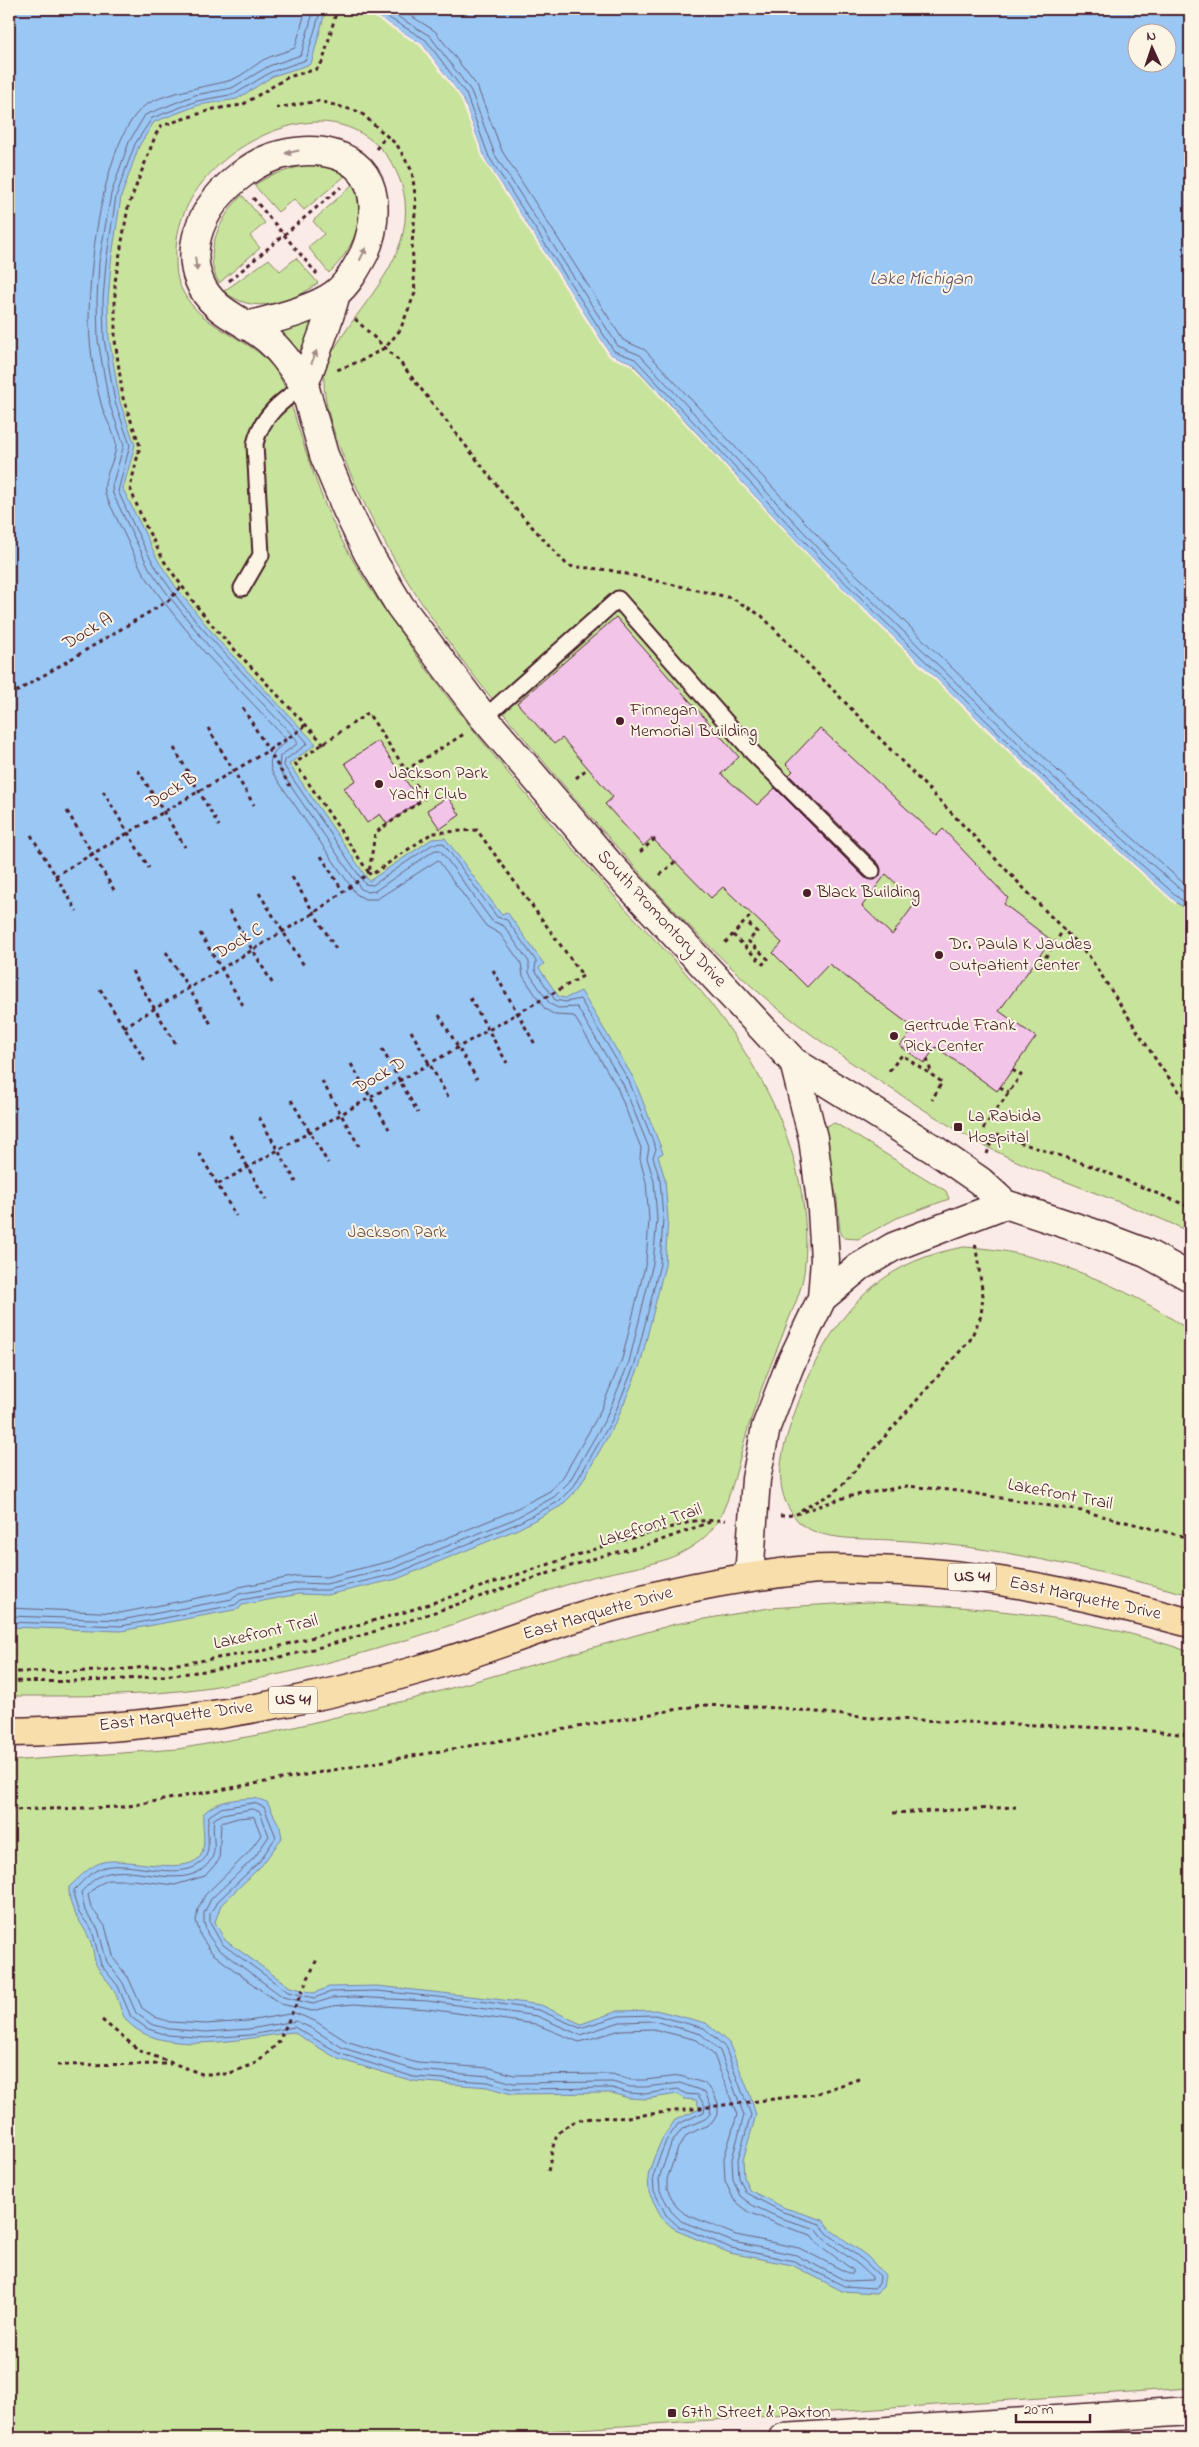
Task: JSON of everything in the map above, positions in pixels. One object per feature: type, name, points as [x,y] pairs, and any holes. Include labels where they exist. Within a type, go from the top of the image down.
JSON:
[{"type":"main road","name":"East Marquette Drive","points":[[9,1732],[46,1732],[203,1717],[315,1696],[421,1669],[563,1622],[658,1595],[749,1577],[811,1569],[894,1570],[996,1579],[1109,1601],[1190,1623]]},
{"type":"street","name":"South Promontory Drive","points":[[247,326],[292,313],[355,271],[370,240],[374,210],[372,190],[359,168],[350,161],[328,152],[300,150],[272,157],[250,169],[224,190],[209,208],[198,230],[194,246],[198,279],[204,292],[218,308],[267,339],[286,359],[304,385],[324,455],[368,553],[400,606],[484,718],[610,865],[794,1062],[935,1150],[980,1181],[1005,1204],[1146,1253],[1190,1277]]},
{"type":"street","name":"South Promontory Drive","points":[[304,385],[314,354],[328,325],[329,287]]},
{"type":"street","points":[[749,1577],[756,1479],[766,1427],[790,1364],[822,1298],[826,1260],[813,1138],[794,1062]]},
{"type":"street","points":[[822,1298],[859,1267],[893,1247],[1005,1204]]},
{"type":"street","points":[[784,2438],[1190,2411]]},
{"type":"lane","points":[[242,588],[261,555],[255,444],[258,430],[283,400],[304,385]]},
{"type":"lane","points":[[484,718],[618,599],[754,754],[872,871]]},
{"type":"path","points":[[324,744],[218,632],[164,561],[144,522],[130,488],[140,446],[123,398],[114,340],[115,282],[128,207],[156,134],[161,126],[214,109],[242,105],[288,77],[318,69],[326,50],[337,9]]},
{"type":"path","points":[[221,287],[342,185]]},
{"type":"path","points":[[247,191],[329,287]]},
{"type":"path","points":[[355,318],[399,361],[514,507],[568,566],[609,570],[732,598],[749,606],[762,616],[1064,929],[1103,975],[1158,1063],[1190,1106]]},
{"type":"path","name":"Dock A","points":[[9,696],[168,601],[182,586]]},
{"type":"path","points":[[244,708],[290,786]]},
{"type":"path","points":[[368,713],[426,798],[375,833],[370,873],[296,763],[368,713]]},
{"type":"path","points":[[406,770],[462,735],[484,718]]},
{"type":"path","name":"Dock B","points":[[55,876],[199,792],[302,729],[305,724]]},
{"type":"path","points":[[208,728],[254,805]]},
{"type":"path","points":[[174,748],[219,826]]},
{"type":"path","points":[[576,778],[588,768]]},
{"type":"path","points":[[138,770],[185,847]]},
{"type":"path","points":[[103,791],[149,868]]},
{"type":"path","points":[[67,811],[114,890]]},
{"type":"path","name":"Dock D","points":[[218,1184],[583,976],[478,830],[432,832],[371,875],[370,873]]},
{"type":"path","points":[[30,835],[77,911]]},
{"type":"path","points":[[640,852],[657,837]]},
{"type":"path","points":[[321,856],[344,893]]},
{"type":"path","points":[[660,875],[678,859]]},
{"type":"path","name":"Dock C","points":[[124,1027],[314,913],[370,873]]},
{"type":"path","points":[[292,876],[336,948]]},
{"type":"path","points":[[259,893],[305,968]]},
{"type":"path","points":[[229,911],[274,986]]},
{"type":"path","points":[[725,943],[751,915]]},
{"type":"path","points":[[733,935],[763,964],[768,959],[748,940],[757,932],[746,921]]},
{"type":"path","points":[[1041,964],[1064,929]]},
{"type":"path","points":[[200,932],[243,1004]]},
{"type":"path","points":[[166,952],[211,1024]]},
{"type":"path","points":[[493,970],[536,1046]]},
{"type":"path","points":[[132,971],[176,1046]]},
{"type":"path","points":[[100,989],[146,1062]]},
{"type":"path","points":[[470,998],[507,1062]]},
{"type":"path","points":[[439,1015],[477,1079]]},
{"type":"path","points":[[411,1031],[448,1097]]},
{"type":"path","points":[[382,1049],[418,1112]]},
{"type":"path","points":[[888,1071],[902,1055],[942,1082],[932,1100]]},
{"type":"path","points":[[927,1059],[932,1075]]},
{"type":"path","points":[[351,1064],[389,1129]]},
{"type":"path","points":[[983,1129],[1021,1075],[1012,1070]]},
{"type":"path","points":[[322,1081],[359,1146]]},
{"type":"path","points":[[1000,1086],[1009,1092]]},
{"type":"path","points":[[291,1100],[328,1164]]},
{"type":"path","points":[[259,1117],[296,1182]]},
{"type":"path","points":[[988,1148],[994,1134],[1091,1166],[1190,1207]]},
{"type":"path","points":[[230,1135],[266,1200]]},
{"type":"path","points":[[199,1153],[236,1216]]},
{"type":"path","name":"Lakefront Trail","points":[[975,1248],[983,1296],[981,1316],[970,1340],[843,1484],[833,1493],[793,1514],[846,1497],[907,1486],[958,1491],[1082,1511],[1190,1538]]},
{"type":"path","name":"Lakefront Trail","points":[[9,1672],[116,1670],[187,1663],[266,1650],[405,1612],[610,1544],[694,1520],[714,1520],[644,1546],[596,1558],[384,1629],[288,1654],[231,1666],[173,1674],[108,1680],[9,1681]]},
{"type":"path","points":[[9,1810],[123,1807],[702,1705],[781,1708],[870,1718],[1130,1729],[1190,1735]]},
{"type":"path","points":[[893,1812],[1016,1807]]},
{"type":"path","points":[[102,2020],[140,2051],[202,2074],[228,2074],[258,2062],[278,2043],[318,1957]]},
{"type":"path","points":[[57,2065],[174,2064]]},
{"type":"path","points":[[548,2170],[556,2137],[567,2124],[595,2116],[618,2118],[763,2102],[815,2094],[862,2078]]},
{"type":"green space","name":"Jackson Park","points":[[9,9],[368,9],[371,13],[422,44],[462,97],[631,363],[1177,903],[1190,911],[1190,1232],[1035,1169],[985,1146],[877,1079],[814,1036],[755,989],[685,922],[613,843],[522,735],[477,680],[435,622],[396,562],[353,478],[329,416],[325,397],[325,369],[332,352],[394,259],[401,241],[405,221],[405,200],[402,185],[392,164],[378,146],[353,129],[325,122],[314,122],[280,129],[257,139],[235,152],[215,168],[198,188],[186,209],[178,233],[176,269],[181,287],[195,309],[219,328],[257,352],[269,362],[278,374],[290,401],[322,498],[341,539],[368,585],[423,664],[502,766],[615,897],[684,971],[713,1006],[752,1063],[782,1124],[798,1175],[804,1210],[806,1245],[803,1278],[797,1300],[756,1404],[731,1490],[722,1513],[708,1534],[684,1552],[656,1563],[581,1580],[374,1650],[266,1677],[211,1687],[161,1693],[9,1696]]},
{"type":"green space","points":[[305,165],[326,167],[336,170],[345,176],[304,210],[294,199],[278,212],[254,185],[272,175]]},
{"type":"green space","points":[[353,184],[359,209],[356,232],[345,253],[329,273],[308,247],[324,234],[313,221]]},
{"type":"green space","points":[[242,195],[265,223],[250,236],[260,248],[219,283],[212,259],[213,247],[221,224]]},
{"type":"green space","points":[[296,258],[318,283],[296,296],[272,304],[259,305],[235,299],[224,291],[269,259],[280,271]]},
{"type":"green space","points":[[314,320],[314,327],[299,351],[281,334],[284,329]]},
{"type":"green space","points":[[835,1123],[946,1191],[949,1199],[897,1218],[858,1239],[844,1238],[840,1231],[837,1200],[823,1133],[826,1126]]},
{"type":"green space","points":[[964,1247],[993,1249],[1022,1255],[1082,1273],[1140,1300],[1190,1331],[1190,1595],[1079,1567],[1005,1553],[929,1543],[829,1536],[807,1528],[798,1521],[789,1509],[783,1496],[781,1482],[781,1468],[786,1440],[804,1387],[815,1363],[842,1319],[874,1286],[893,1272],[914,1261]]},
{"type":"green space","points":[[867,1602],[949,1606],[1071,1621],[1150,1639],[1190,1652],[1190,2388],[443,2438],[9,2438],[9,1761],[178,1749],[269,1733],[416,1698],[675,1624],[769,1608]]},
{"type":"water","points":[[9,9],[326,9],[311,64],[273,76],[237,99],[199,105],[154,122],[139,146],[121,197],[111,263],[108,300],[109,338],[120,402],[135,445],[123,489],[159,562],[178,590],[219,641],[316,744],[289,764],[369,881],[432,839],[445,838],[501,914],[507,912],[544,964],[539,968],[559,997],[566,998],[581,991],[634,1079],[663,1153],[658,1156],[665,1179],[668,1219],[665,1265],[640,1365],[616,1422],[578,1489],[561,1506],[518,1529],[397,1579],[327,1595],[299,1594],[242,1605],[239,1609],[121,1631],[9,1627]]},
{"type":"water","name":"Lake Michigan","points":[[368,9],[1190,9],[1190,911],[1177,903],[1046,785],[816,562],[632,363],[611,355],[485,159],[462,97],[422,44],[371,13]]},
{"type":"water","points":[[255,1798],[267,1802],[280,1827],[282,1838],[262,1865],[221,1905],[215,1922],[225,1940],[290,1987],[314,1993],[329,1987],[377,1986],[541,2005],[581,2024],[618,2011],[656,2010],[706,2023],[729,2043],[749,2092],[756,2115],[743,2160],[744,2177],[749,2190],[785,2208],[823,2220],[831,2230],[867,2256],[885,2275],[883,2287],[876,2293],[842,2291],[792,2265],[730,2253],[675,2230],[662,2218],[649,2193],[648,2176],[662,2139],[675,2120],[700,2109],[696,2100],[684,2099],[678,2094],[646,2099],[628,2098],[612,2093],[511,2094],[487,2087],[413,2081],[338,2059],[293,2032],[207,2043],[161,2039],[142,2033],[127,2021],[114,1990],[97,1966],[89,1938],[71,1904],[69,1887],[89,1869],[103,1862],[113,1861],[172,1866],[185,1865],[196,1861],[203,1848],[203,1814],[208,1809],[221,1803]]},
{"type":"pier","points":[[365,9],[422,44],[462,97],[485,159],[611,355],[631,363],[816,562],[1046,785],[1177,903],[1176,905],[1044,787],[815,564],[630,365],[609,357],[483,160],[460,98],[420,46],[370,15]]},
{"type":"building","points":[[616,617],[739,757],[721,774],[757,805],[775,788],[865,878],[874,880],[879,877],[881,869],[879,864],[789,775],[793,771],[786,764],[820,728],[936,836],[943,829],[1008,898],[1004,904],[1051,940],[999,1011],[1036,1037],[997,1091],[936,1047],[924,1063],[900,1046],[914,1028],[829,964],[807,987],[773,953],[782,943],[723,887],[711,898],[652,838],[643,846],[605,804],[613,797],[562,738],[554,744],[517,703]],"holes":[[[886,874],[916,902],[892,935],[862,906]]]},
{"type":"building","name":"Jackson Park Yacht Club","points":[[378,741],[420,801],[387,824],[380,814],[367,823],[344,788],[356,780],[345,763]]},
{"type":"building","points":[[448,797],[460,815],[440,829],[427,810]]},
{"type":"place","name":"Finnegan Memorial Building","points":[[620,721]]},
{"type":"place","name":"Jackson Park Yacht Club","points":[[379,784]]},
{"type":"place","name":"Black Building","points":[[807,893]]},
{"type":"place","name":"Dr. Paula K Jaudes Outpatient Center","points":[[939,955]]},
{"type":"place","name":"Gertrude Frank Pick Center","points":[[894,1036]]},
{"type":"place","name":"La Rabida Hospital","points":[[958,1127]]},
{"type":"place","name":"67th Street & Paxton","points":[[672,2413]]}]
